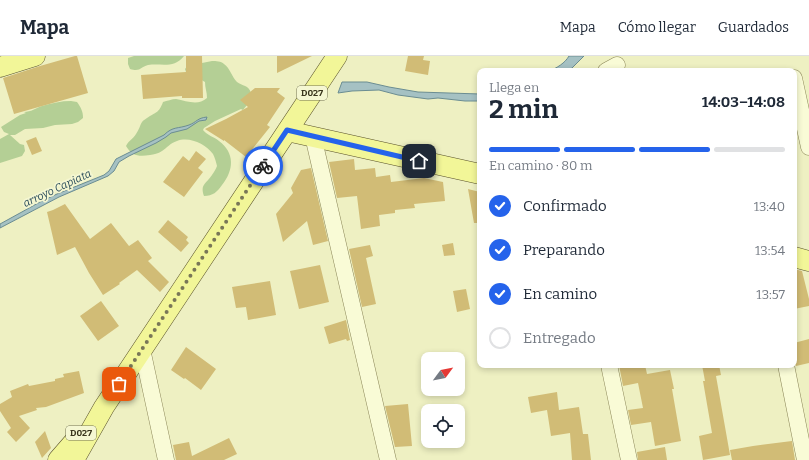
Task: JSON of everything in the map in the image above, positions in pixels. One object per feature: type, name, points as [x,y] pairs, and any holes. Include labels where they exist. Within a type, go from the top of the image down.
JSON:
[{"type":"main road","points":[[0,67],[35,56]]},
{"type":"main road","name":"D027","points":[[74,460],[104,407],[337,56]]},
{"type":"main road","points":[[287,130],[477,173]]},
{"type":"main road","points":[[797,258],[809,261]]},
{"type":"main road","name":"D027","points":[[58,460],[104,407]]},
{"type":"street","points":[[797,90],[809,147]]},
{"type":"street","points":[[313,136],[388,460]]},
{"type":"street","points":[[142,350],[166,460]]},
{"type":"street","points":[[610,368],[629,460]]},
{"type":"street","points":[[787,368],[805,460]]},
{"type":"green space","points":[[134,56],[184,56],[176,63],[168,65],[148,65],[136,70],[130,69],[128,64],[128,58]]},
{"type":"green space","points":[[212,61],[223,63],[237,82],[249,88],[251,98],[243,110],[241,109],[215,121],[203,130],[207,134],[217,139],[224,146],[228,151],[231,162],[229,173],[220,187],[216,192],[204,196],[203,186],[217,166],[213,154],[202,144],[192,140],[177,141],[159,153],[142,156],[133,154],[126,146],[134,137],[142,121],[159,110],[163,102],[176,99],[188,102],[200,102],[207,98],[205,82],[187,75],[185,69],[188,65]]},
{"type":"green space","points":[[71,101],[77,102],[82,110],[83,118],[72,124],[25,129],[15,135],[10,135],[20,144],[24,145],[25,151],[22,156],[0,163],[0,139],[9,134],[4,132],[1,127],[26,113],[24,112],[53,103]]},
{"type":"water","points":[[569,56],[584,56],[572,68],[555,68]]},
{"type":"water","points":[[342,82],[367,82],[418,92],[477,94],[477,101],[438,98],[428,99],[398,95],[379,90],[338,93]]},
{"type":"water","points":[[207,117],[206,120],[199,121],[187,129],[171,133],[156,143],[129,156],[119,162],[114,171],[108,176],[59,197],[0,228],[0,224],[40,202],[104,175],[109,171],[116,159],[164,135],[170,130],[189,125],[201,118]]},
{"type":"building","points":[[77,56],[88,93],[14,114],[3,78]]},
{"type":"building","points":[[186,56],[202,56],[203,98],[182,98],[182,96],[143,99],[141,75],[186,72]]},
{"type":"building","points":[[277,56],[312,56],[277,73]]},
{"type":"building","points":[[408,56],[424,56],[423,60],[430,61],[428,75],[405,71]]},
{"type":"building","points":[[255,88],[280,88],[277,92],[285,98],[267,125],[270,127],[246,157],[224,140],[205,129],[248,107],[240,100]]},
{"type":"building","points":[[36,137],[42,151],[32,155],[26,141]]},
{"type":"building","points":[[196,151],[206,159],[198,168],[203,172],[184,197],[163,182],[183,156],[189,161]]},
{"type":"building","points":[[354,159],[355,170],[375,168],[376,177],[390,175],[391,182],[424,178],[443,182],[445,201],[414,204],[415,208],[395,210],[395,213],[379,215],[380,226],[361,229],[357,196],[337,198],[329,162]]},
{"type":"building","points":[[311,168],[328,241],[313,245],[307,221],[283,242],[276,214],[293,193],[291,188],[301,170]]},
{"type":"building","points":[[468,189],[477,191],[477,223],[474,223]]},
{"type":"building","points":[[65,204],[90,239],[111,223],[129,246],[138,240],[152,258],[148,261],[169,282],[160,292],[137,270],[119,283],[120,284],[103,295],[75,247],[57,255],[47,212]]},
{"type":"building","points":[[168,220],[188,237],[186,240],[189,243],[181,252],[158,232]]},
{"type":"building","points":[[453,243],[455,255],[444,256],[442,245]]},
{"type":"building","points":[[370,245],[373,256],[366,258],[376,304],[362,307],[349,249]]},
{"type":"building","points":[[320,265],[329,302],[299,309],[290,271]]},
{"type":"building","points":[[797,270],[802,271],[809,299],[809,306],[797,308]]},
{"type":"building","points":[[270,281],[276,315],[248,320],[246,307],[236,308],[232,287]]},
{"type":"building","points":[[466,289],[470,309],[457,312],[453,291]]},
{"type":"building","points":[[101,301],[119,326],[98,341],[80,316]]},
{"type":"building","points":[[346,320],[350,340],[347,341],[346,339],[329,344],[324,327]]},
{"type":"building","points":[[809,339],[809,363],[797,366],[797,342]]},
{"type":"building","points":[[186,347],[216,369],[201,390],[171,370]]},
{"type":"building","points":[[620,368],[646,368],[647,374],[670,370],[681,441],[655,446],[651,422],[631,425],[628,410],[643,408],[638,383],[623,386]]},
{"type":"building","points":[[703,368],[720,368],[721,375],[716,376],[730,455],[703,460],[699,436],[712,433],[703,381],[705,381]]},
{"type":"building","points":[[79,371],[84,393],[46,407],[36,408],[37,410],[19,416],[30,428],[16,442],[7,432],[11,428],[0,411],[0,404],[12,397],[10,391],[28,384],[29,386],[55,381],[55,379],[64,377],[63,374]]},
{"type":"building","points":[[557,392],[559,410],[579,407],[583,434],[588,434],[591,460],[572,460],[570,433],[551,436],[547,410],[531,413],[528,397]]},
{"type":"building","points":[[408,404],[412,446],[395,447],[385,406]]},
{"type":"building","points":[[45,431],[51,448],[42,458],[35,442]]},
{"type":"building","points":[[229,438],[237,454],[224,460],[176,460],[173,445],[189,442],[192,456]]},
{"type":"building","points":[[792,441],[795,460],[732,460],[730,450]]},
{"type":"building","points":[[665,447],[667,460],[638,460],[637,452]]},
{"type":"way so far","points":[[119,384],[263,166]]},
{"type":"route","points":[[263,166],[287,130],[419,161]]},
{"type":"water label","name":"arroyo Capiata","points":[[57,188]]}]
